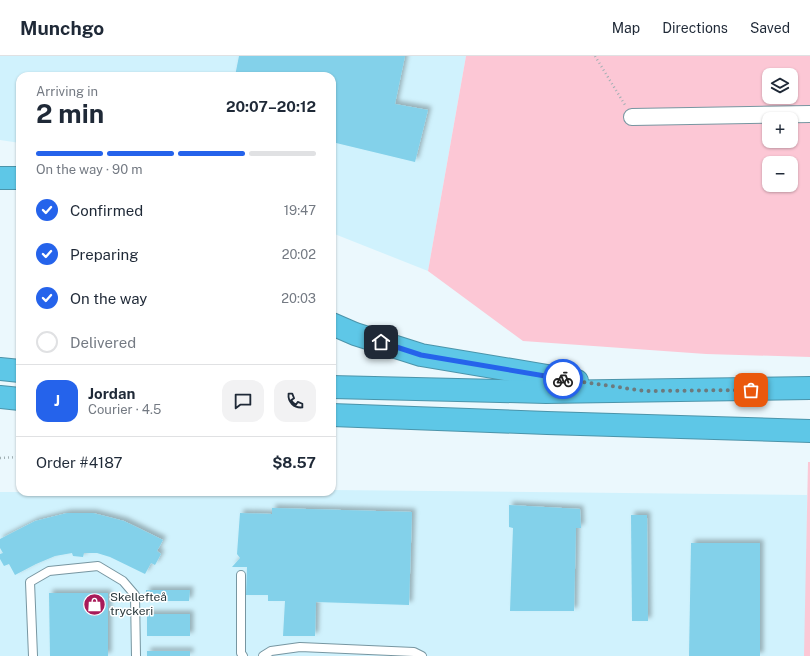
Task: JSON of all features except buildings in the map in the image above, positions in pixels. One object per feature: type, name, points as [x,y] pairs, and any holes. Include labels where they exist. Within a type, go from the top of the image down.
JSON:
[{"type":"highway","points":[[0,178],[16,178]]},
{"type":"highway","points":[[336,326],[355,334],[421,355],[645,391]]},
{"type":"highway","points":[[0,369],[16,371]]},
{"type":"highway","points":[[336,387],[546,392],[810,388]]},
{"type":"highway","points":[[336,415],[810,431]]},
{"type":"street","points":[[632,117],[810,114]]},
{"type":"lane","points":[[33,656],[30,582],[49,571],[98,566],[123,581],[135,595],[136,656]]},
{"type":"lane","points":[[240,575],[242,656]]},
{"type":"lane","points":[[263,656],[271,651],[300,647],[414,652],[422,656]]},
{"type":"path","points":[[595,56],[632,117]]},
{"type":"path","points":[[0,458],[16,457]]},
{"type":"shaded area","points":[[0,56],[466,56],[428,271],[336,235],[336,72],[16,72],[16,142],[0,140]]},
{"type":"shaded area","points":[[466,56],[810,56],[810,357],[706,354],[523,341],[428,271]]},
{"type":"shaded area","points":[[808,462],[810,462],[810,656],[804,656]]},
{"type":"shaded area","points":[[336,490],[807,495],[806,656],[0,656],[0,492],[16,492],[16,496],[336,496]]},
{"type":"way so far","points":[[563,379],[645,391],[751,390]]},
{"type":"place","name":"Skellefteå tryckeri","points":[[95,604]]},
{"type":"route","points":[[381,342],[421,355],[563,379]]}]
